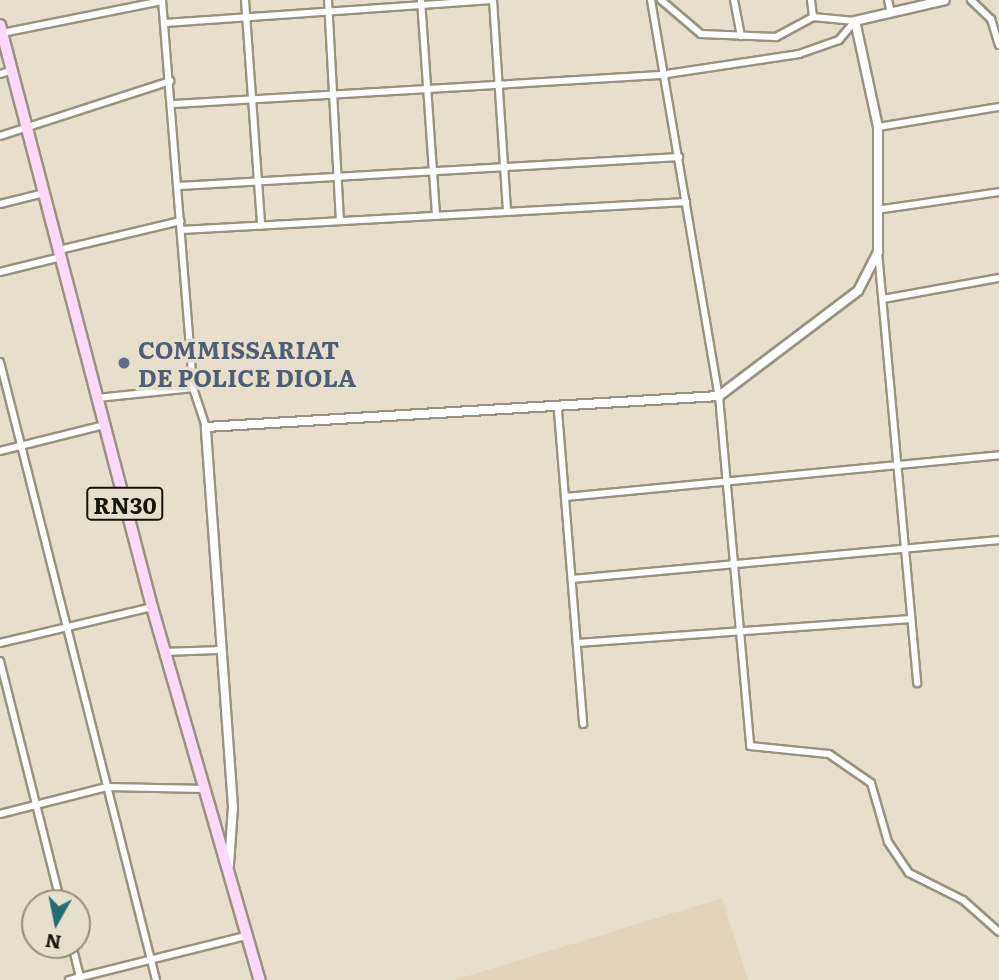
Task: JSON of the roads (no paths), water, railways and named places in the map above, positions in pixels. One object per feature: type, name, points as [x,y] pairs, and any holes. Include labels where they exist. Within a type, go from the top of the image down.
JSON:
[{"type":"main road","name":"RN30","points":[[1,29],[5,73],[26,129],[44,193],[152,607],[260,980]]},
{"type":"street","points":[[245,0],[261,225]]},
{"type":"street","points":[[328,0],[340,220]]},
{"type":"street","points":[[165,23],[492,0],[507,210]]},
{"type":"street","points":[[651,0],[660,75],[679,157],[719,396],[750,746],[829,754],[871,783],[888,842],[909,873],[962,900],[999,932]]},
{"type":"street","points":[[661,0],[701,34],[776,37],[813,17],[855,20]]},
{"type":"street","points":[[734,0],[741,36]]},
{"type":"street","points":[[811,0],[813,17]]},
{"type":"street","points":[[174,104],[660,75],[799,54],[839,40],[855,20],[889,5],[945,0]]},
{"type":"street","points":[[971,0],[990,19],[999,45]]},
{"type":"street","points":[[1,29],[162,1],[174,104],[193,388],[206,427],[233,807],[229,869]]},
{"type":"street","points":[[421,3],[436,215]]},
{"type":"street","points":[[855,20],[878,127],[883,209],[878,252],[917,683]]},
{"type":"street","points":[[0,136],[170,81]]},
{"type":"street","points":[[878,127],[999,107]]},
{"type":"street","points":[[178,186],[679,157]]},
{"type":"street","points":[[883,209],[999,191]]},
{"type":"street","points":[[0,204],[44,193]]},
{"type":"street","points":[[181,230],[686,202]]},
{"type":"street","points":[[0,272],[181,221]]},
{"type":"street","points":[[206,427],[558,411],[719,396],[858,291],[878,252]]},
{"type":"street","points":[[883,299],[999,278]]},
{"type":"street","points":[[0,362],[156,980]]},
{"type":"street","points":[[97,398],[193,388]]},
{"type":"street","points":[[558,411],[583,724]]},
{"type":"street","points":[[0,451],[104,425]]},
{"type":"street","points":[[566,497],[999,455]]},
{"type":"street","points":[[572,579],[999,540]]},
{"type":"street","points":[[0,643],[152,607]]},
{"type":"street","points":[[577,643],[911,619]]},
{"type":"street","points":[[166,652],[221,650]]},
{"type":"street","points":[[0,661],[57,889]]},
{"type":"street","points":[[0,814],[107,788],[206,789]]},
{"type":"street","points":[[69,980],[246,936]]},
{"type":"street","points":[[75,959],[80,979]]},
{"type":"place","name":"COMMISSARIAT DE POLICE DIOLA","points":[[124,363]]}]
